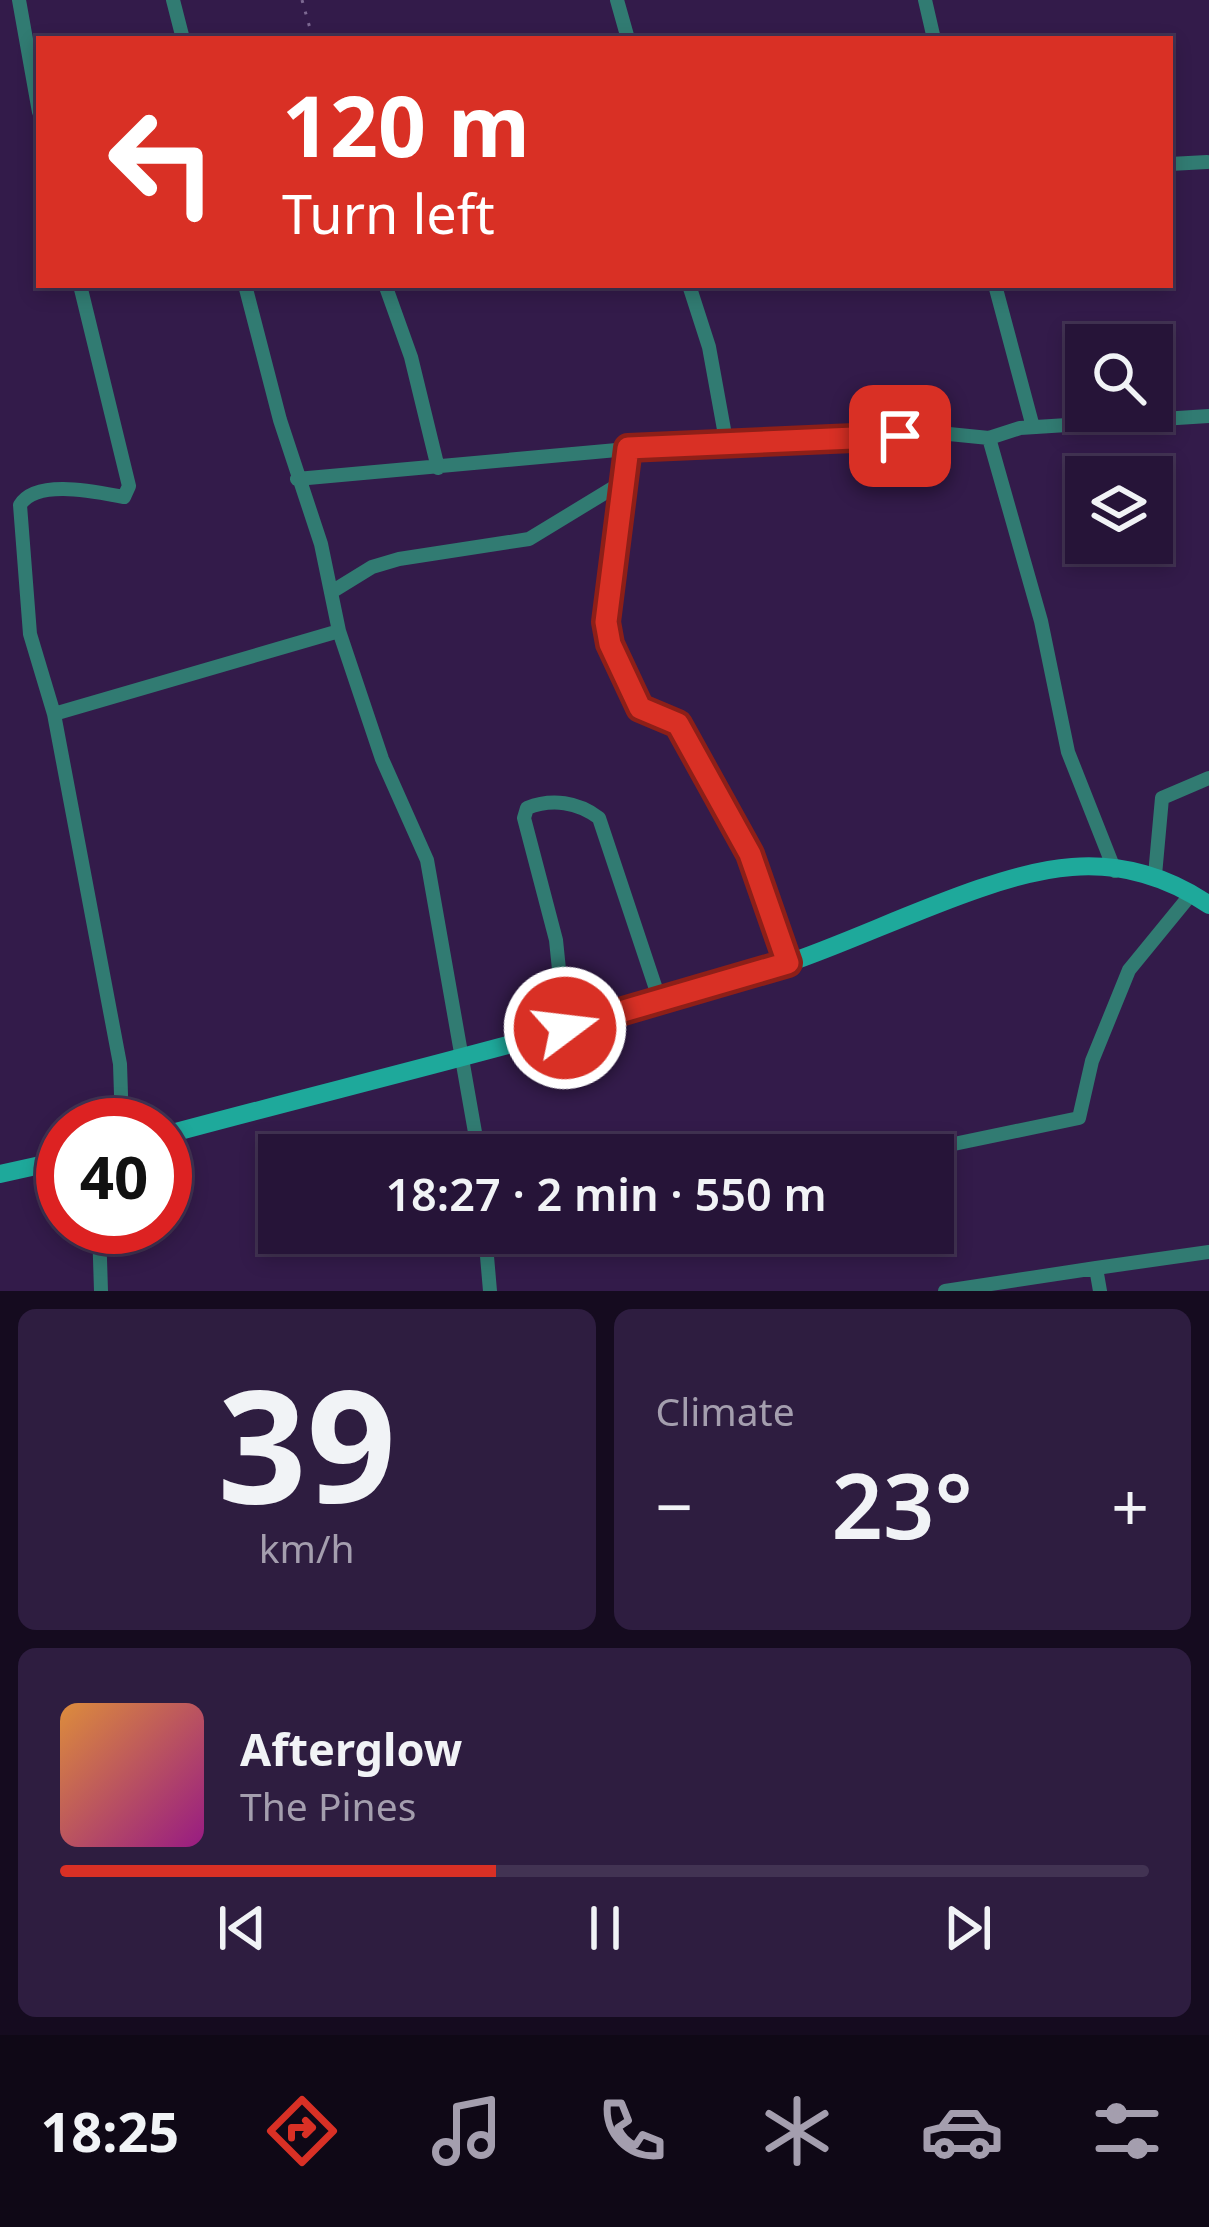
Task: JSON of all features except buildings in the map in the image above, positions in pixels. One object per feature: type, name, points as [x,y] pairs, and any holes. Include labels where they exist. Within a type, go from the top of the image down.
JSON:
[{"type":"street","points":[[19,0],[36,95]]},
{"type":"street","points":[[173,0],[182,36]]},
{"type":"street","points":[[617,0],[627,36]]},
{"type":"street","points":[[925,0],[933,36]]},
{"type":"street","points":[[1173,164],[1207,162]]},
{"type":"street","points":[[81,288],[129,486],[124,497],[83,489],[32,494],[20,506],[30,634],[54,714],[120,1064],[121,1098]]},
{"type":"street","points":[[246,288],[297,479],[333,591],[339,631],[382,759],[427,860],[475,1134]]},
{"type":"street","points":[[689,288],[709,347],[728,446]]},
{"type":"street","points":[[996,288],[1033,428]]},
{"type":"street","points":[[387,290],[411,357],[438,468]]},
{"type":"street","points":[[297,479],[628,448],[939,433],[989,438],[1033,428],[1209,416]]},
{"type":"street","points":[[989,438],[1041,621],[1068,752],[1115,871]]},
{"type":"street","points":[[628,448],[608,596],[610,644],[640,708],[678,724],[750,854],[788,963]]},
{"type":"street","points":[[333,591],[372,567],[399,559],[530,538],[626,480]]},
{"type":"street","points":[[54,714],[339,631]]},
{"type":"street","points":[[1155,875],[1162,798],[1209,778]]},
{"type":"street","points":[[565,1028],[556,940],[524,818],[527,808],[542,802],[580,806],[599,818],[660,1001]]},
{"type":"street","points":[[192,1128],[465,1057],[788,963],[1028,874],[1075,866],[1155,875],[1209,905]]},
{"type":"street","points":[[954,1144],[1079,1118],[1093,1061],[1129,970],[1192,893]]},
{"type":"street","points":[[0,1174],[36,1166]]},
{"type":"street","points":[[946,1291],[1209,1252]]},
{"type":"street","points":[[100,1254],[101,1291]]},
{"type":"street","points":[[487,1254],[490,1291]]},
{"type":"street","points":[[1096,1268],[1100,1291]]},
{"type":"path","points":[[302,0],[312,36]]},
{"type":"route","points":[[565,1028],[788,963],[750,854],[678,724],[640,708],[610,644],[608,596],[623,512],[628,448],[900,436]]}]
